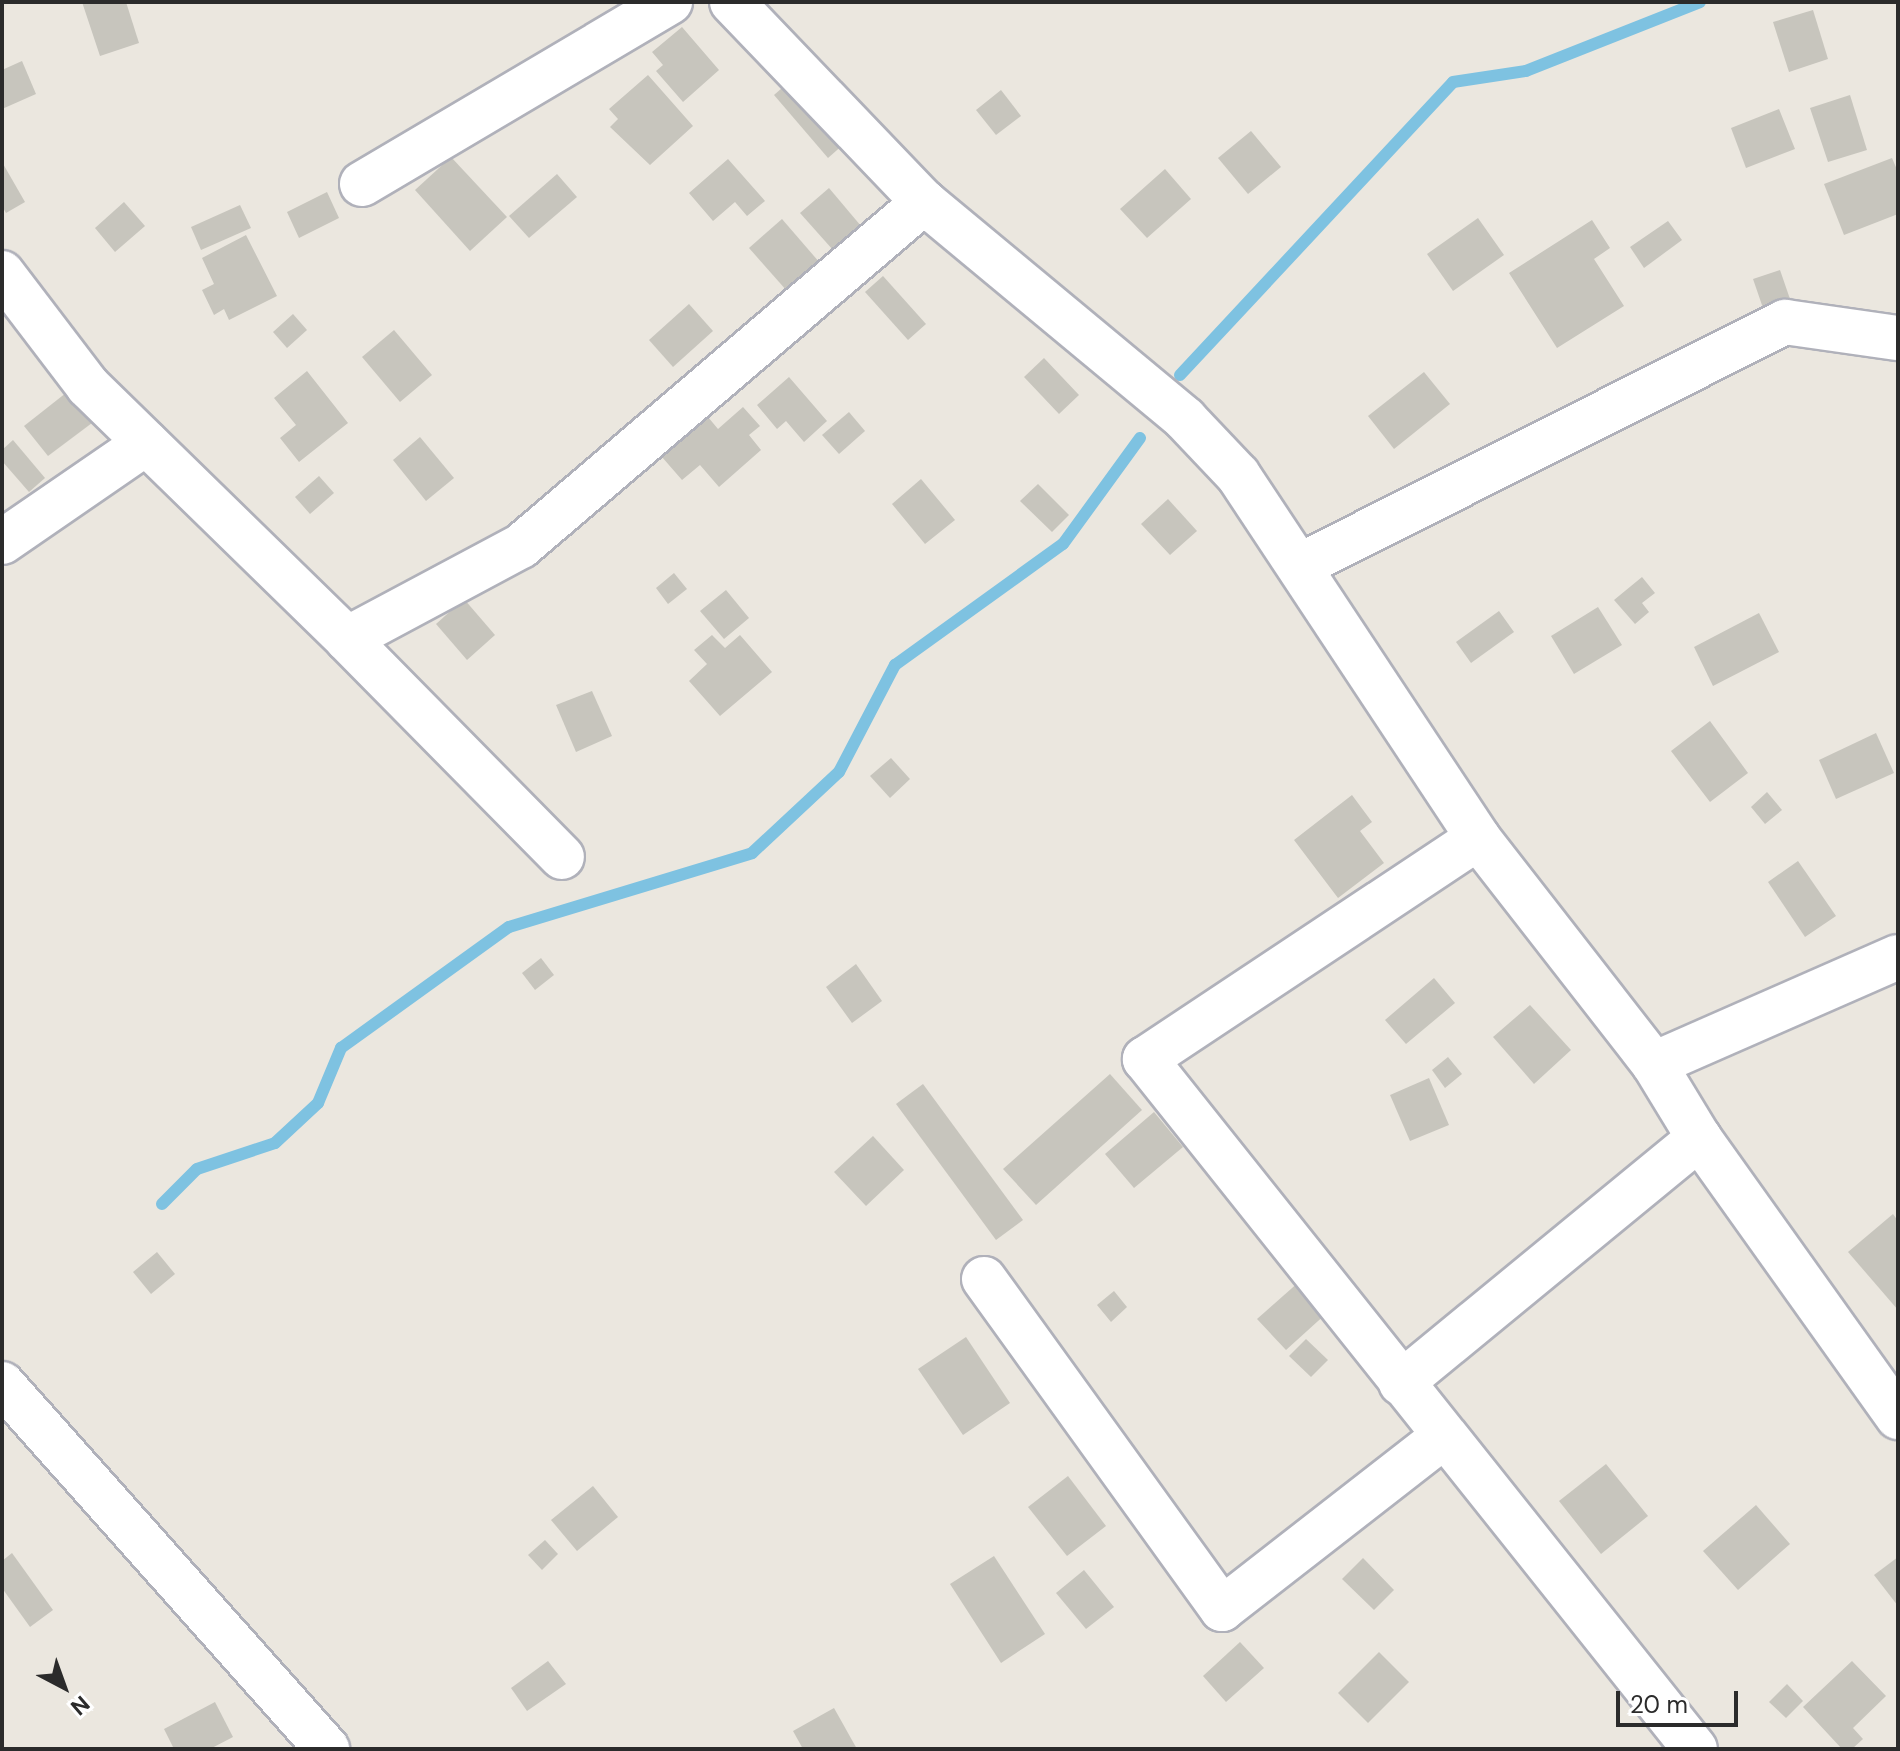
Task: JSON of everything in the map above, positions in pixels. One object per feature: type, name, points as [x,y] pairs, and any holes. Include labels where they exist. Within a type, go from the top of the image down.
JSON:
[{"type":"street","points":[[362,184],[670,2]]},
{"type":"street","points":[[732,2],[924,202],[1185,419],[1238,475],[1478,838],[1654,1064],[1699,1138],[1898,1417]]},
{"type":"street","points":[[347,639],[521,546],[924,202]]},
{"type":"street","points":[[2,273],[88,386],[347,639],[562,857]]},
{"type":"street","points":[[1299,566],[1785,322],[1898,338]]},
{"type":"street","points":[[2,542],[146,443]]},
{"type":"street","points":[[1478,838],[1145,1059],[1695,1749]]},
{"type":"street","points":[[1654,1064],[1898,957]]},
{"type":"street","points":[[1401,1383],[1699,1138]]},
{"type":"street","points":[[984,1279],[1222,1609],[1444,1436]]},
{"type":"street","points":[[2,1384],[327,1749]]},
{"type":"building","points":[[82,2],[126,2],[139,43],[100,56]]},
{"type":"building","points":[[1813,10],[1828,59],[1789,72],[1773,22]]},
{"type":"building","points":[[682,27],[719,70],[683,102],[656,71],[663,65],[652,52]]},
{"type":"building","points":[[22,61],[36,94],[2,109],[2,70]]},
{"type":"building","points":[[798,74],[853,136],[828,158],[774,95]]},
{"type":"building","points":[[648,75],[693,126],[650,165],[610,127],[618,119],[609,109]]},
{"type":"building","points":[[1001,90],[1021,116],[996,135],[976,110]]},
{"type":"building","points":[[1850,95],[1867,150],[1828,162],[1810,108]]},
{"type":"building","points":[[1779,109],[1795,149],[1746,168],[1731,128]]},
{"type":"building","points":[[1251,131],[1281,167],[1248,194],[1218,158]]},
{"type":"building","points":[[451,157],[507,217],[470,251],[415,190]]},
{"type":"building","points":[[1892,158],[1898,172],[1898,214],[1844,235],[1824,184]]},
{"type":"building","points":[[728,159],[765,201],[747,216],[735,202],[713,221],[689,193]]},
{"type":"building","points":[[2,162],[25,202],[6,213],[2,206]]},
{"type":"building","points":[[1165,169],[1191,199],[1147,238],[1120,209]]},
{"type":"building","points":[[557,174],[577,197],[529,238],[509,216]]},
{"type":"building","points":[[829,188],[861,226],[833,250],[800,213]]},
{"type":"building","points":[[327,192],[339,218],[299,238],[287,212]]},
{"type":"building","points":[[124,202],[145,226],[115,252],[95,228]]},
{"type":"building","points":[[240,205],[251,228],[201,250],[191,227]]},
{"type":"building","points":[[1478,218],[1504,255],[1453,291],[1427,254]]},
{"type":"building","points":[[782,219],[820,263],[787,291],[749,248]]},
{"type":"building","points":[[1592,220],[1610,248],[1594,259],[1624,306],[1557,348],[1509,273]]},
{"type":"building","points":[[1668,221],[1682,240],[1644,268],[1630,247]]},
{"type":"building","points":[[246,235],[277,296],[229,320],[224,309],[214,315],[202,290],[214,284],[202,258]]},
{"type":"building","points":[[1780,270],[1790,299],[1763,308],[1753,279]]},
{"type":"building","points":[[883,276],[926,324],[908,340],[865,292]]},
{"type":"building","points":[[689,304],[713,331],[673,367],[649,340]]},
{"type":"building","points":[[293,314],[307,330],[287,348],[273,332]]},
{"type":"building","points":[[394,330],[432,375],[400,402],[362,357]]},
{"type":"building","points":[[1044,358],[1079,395],[1059,414],[1024,377]]},
{"type":"building","points":[[307,371],[348,423],[299,462],[280,438],[296,425],[274,398]]},
{"type":"building","points":[[1424,372],[1450,404],[1394,449],[1368,416]]},
{"type":"building","points":[[789,377],[827,421],[804,442],[786,421],[777,429],[757,405]]},
{"type":"building","points":[[71,389],[96,420],[48,456],[24,426]]},
{"type":"building","points":[[743,407],[760,426],[749,435],[761,450],[719,487],[700,465],[682,480],[655,449],[673,434],[680,441],[708,417],[718,429]]},
{"type":"building","points":[[849,412],[865,431],[839,454],[822,435]]},
{"type":"building","points":[[420,437],[454,478],[426,501],[393,460]]},
{"type":"building","points":[[13,440],[45,478],[29,492],[2,461],[2,450]]},
{"type":"building","points":[[319,476],[334,493],[310,514],[295,497]]},
{"type":"building","points":[[921,479],[955,520],[925,544],[892,504]]},
{"type":"building","points":[[1038,484],[1069,515],[1052,532],[1020,501]]},
{"type":"building","points":[[1168,499],[1197,531],[1170,555],[1141,524]]},
{"type":"building","points":[[674,573],[687,589],[668,604],[656,588]]},
{"type":"building","points":[[1642,577],[1655,593],[1642,603],[1649,612],[1635,624],[1614,600]]},
{"type":"building","points":[[726,590],[749,618],[724,639],[700,611]]},
{"type":"building","points":[[464,599],[495,635],[467,660],[436,624]]},
{"type":"building","points":[[1598,607],[1622,645],[1574,674],[1551,636]]},
{"type":"building","points":[[1499,611],[1514,632],[1471,663],[1456,642]]},
{"type":"building","points":[[1759,613],[1779,652],[1713,686],[1694,647]]},
{"type":"building","points":[[712,635],[725,648],[740,635],[772,672],[720,716],[689,681],[707,664],[694,650]]},
{"type":"building","points":[[592,691],[612,736],[576,752],[556,705]]},
{"type":"building","points":[[1710,721],[1748,773],[1710,802],[1671,751]]},
{"type":"building","points":[[1876,733],[1894,773],[1836,799],[1819,760]]},
{"type":"building","points":[[891,758],[910,779],[890,798],[870,776]]},
{"type":"building","points":[[1767,792],[1782,810],[1765,824],[1751,807]]},
{"type":"building","points":[[1352,795],[1372,822],[1360,831],[1384,863],[1338,898],[1294,840]]},
{"type":"building","points":[[1798,861],[1836,916],[1805,937],[1768,882]]},
{"type":"building","points":[[541,958],[554,975],[535,990],[522,973]]},
{"type":"building","points":[[856,964],[882,1001],[852,1023],[826,987]]},
{"type":"building","points":[[1434,978],[1455,1003],[1406,1044],[1385,1020]]},
{"type":"building","points":[[1530,1005],[1571,1050],[1534,1084],[1493,1037]]},
{"type":"building","points":[[1448,1057],[1462,1074],[1445,1088],[1432,1070]]},
{"type":"building","points":[[1110,1074],[1142,1110],[1036,1205],[1003,1169]]},
{"type":"building","points":[[1429,1078],[1449,1125],[1410,1141],[1390,1095]]},
{"type":"building","points":[[923,1084],[1023,1220],[996,1240],[896,1104]]},
{"type":"building","points":[[1154,1112],[1183,1147],[1134,1188],[1105,1154]]},
{"type":"building","points":[[873,1136],[904,1170],[866,1206],[834,1172]]},
{"type":"building","points":[[1893,1214],[1898,1221],[1898,1310],[1848,1252]]},
{"type":"building","points":[[157,1252],[175,1274],[151,1294],[133,1272]]},
{"type":"building","points":[[1300,1281],[1328,1312],[1286,1350],[1257,1319]]},
{"type":"building","points":[[1114,1291],[1127,1307],[1111,1322],[1097,1305]]},
{"type":"building","points":[[966,1337],[1010,1403],[963,1435],[918,1369]]},
{"type":"building","points":[[1306,1339],[1328,1360],[1311,1377],[1289,1356]]},
{"type":"building","points":[[1606,1464],[1648,1516],[1601,1554],[1559,1501]]},
{"type":"building","points":[[1068,1476],[1106,1526],[1067,1556],[1028,1507]]},
{"type":"building","points":[[593,1486],[618,1517],[577,1551],[551,1520]]},
{"type":"building","points":[[1756,1505],[1790,1544],[1738,1590],[1703,1551]]},
{"type":"building","points":[[545,1540],[558,1554],[542,1570],[528,1555]]},
{"type":"building","points":[[12,1553],[53,1610],[30,1627],[2,1588],[2,1561]]},
{"type":"building","points":[[994,1556],[1045,1634],[1001,1663],[950,1584]]},
{"type":"building","points":[[1898,1557],[1898,1606],[1874,1575]]},
{"type":"building","points":[[1363,1558],[1394,1590],[1374,1610],[1342,1579]]},
{"type":"building","points":[[1084,1570],[1114,1607],[1086,1629],[1056,1593]]},
{"type":"building","points":[[1240,1642],[1264,1668],[1226,1702],[1203,1676]]},
{"type":"building","points":[[1379,1652],[1409,1682],[1368,1723],[1338,1693]]},
{"type":"building","points":[[548,1661],[566,1684],[527,1711],[511,1688]]},
{"type":"building","points":[[1852,1661],[1886,1696],[1853,1728],[1863,1739],[1852,1749],[1842,1749],[1803,1707]]},
{"type":"building","points":[[1787,1684],[1803,1701],[1786,1718],[1769,1702]]},
{"type":"building","points":[[215,1702],[233,1737],[210,1749],[174,1749],[164,1729]]},
{"type":"building","points":[[834,1708],[857,1749],[803,1749],[793,1731]]},
{"type":"waterway","points":[[1180,375],[1453,82],[1526,71],[1700,2]]},
{"type":"waterway","points":[[162,1204],[197,1169],[275,1143],[318,1103],[341,1048],[509,927],[752,853],[839,772],[895,665],[1063,544],[1140,438]]}]
